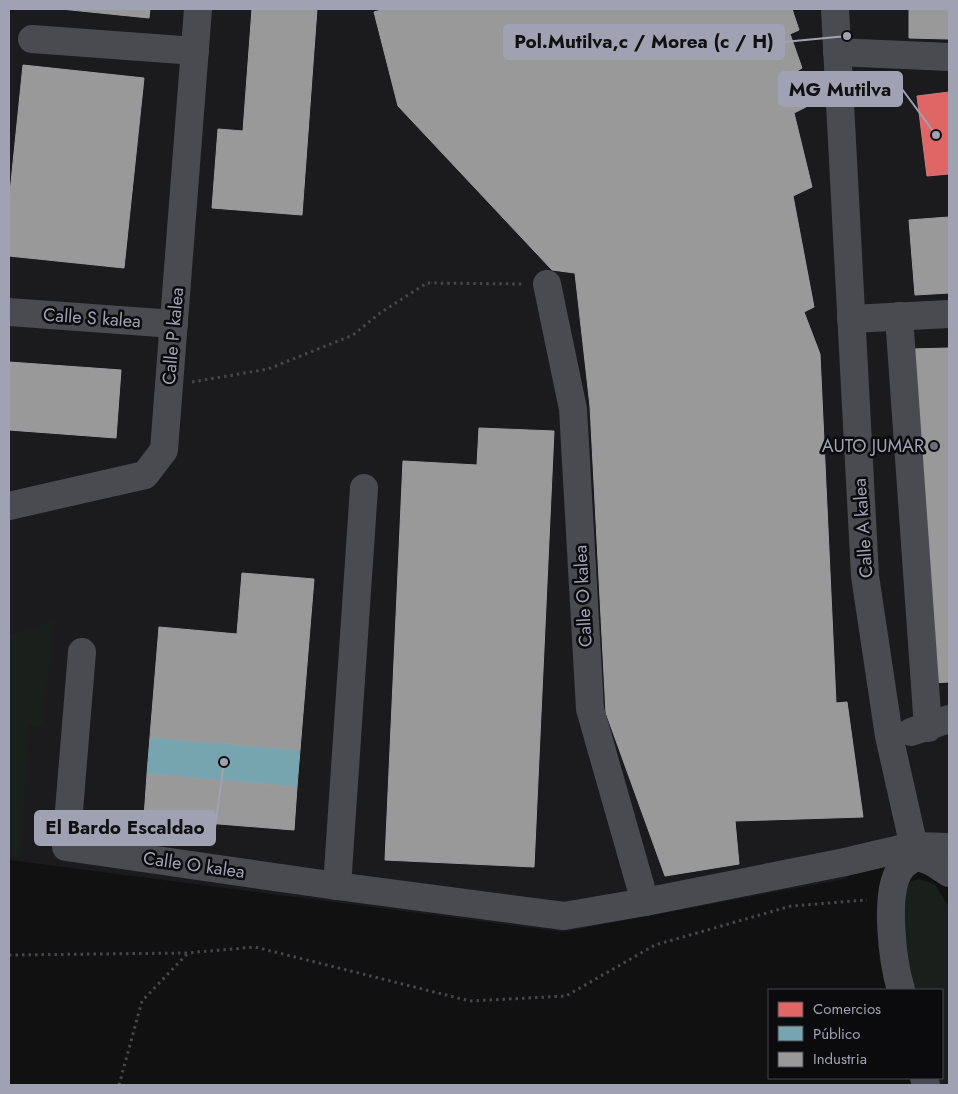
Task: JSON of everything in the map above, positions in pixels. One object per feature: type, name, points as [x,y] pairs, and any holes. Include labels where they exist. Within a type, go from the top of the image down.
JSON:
[{"type":"street","name":"Calle P kalea","points":[[9,506],[145,475],[164,450],[198,9]]},
{"type":"street","name":"Calle A kalea","points":[[835,9],[865,576],[890,736],[915,851]]},
{"type":"street","points":[[32,39],[195,51]]},
{"type":"street","points":[[837,52],[949,57]]},
{"type":"street","name":"Calle O kalea","points":[[547,284],[573,409],[590,709],[645,902]]},
{"type":"street","name":"Calle S kalea","points":[[9,312],[174,324]]},
{"type":"street","points":[[851,319],[949,314]]},
{"type":"street","points":[[890,736],[938,723],[899,316]]},
{"type":"street","points":[[337,886],[364,488]]},
{"type":"street","name":"Calle O kalea","points":[[82,652],[66,847],[564,916],[645,902],[845,862],[949,847]]},
{"type":"street","points":[[900,989],[894,968],[890,928],[893,898],[900,869],[915,851],[949,873]]},
{"type":"path","points":[[169,387],[218,376],[268,369],[292,361],[353,335],[380,313],[427,283],[547,284]]},
{"type":"path","points":[[9,955],[187,953],[255,947],[470,1001],[566,996],[655,945],[791,906],[893,898]]},
{"type":"path","points":[[120,1085],[142,1001],[187,953]]},
{"type":"shaded area","points":[[9,9],[949,9],[949,848],[938,834],[890,836],[845,879],[563,932],[9,860]]},
{"type":"shaded area","points":[[54,621],[42,726],[28,725],[21,857],[9,855],[9,635]]},
{"type":"shaded area","points":[[920,879],[935,885],[949,907],[949,1085],[939,1085],[937,1079],[943,1079],[943,989],[915,989],[905,949],[902,905],[905,892],[911,881]]},
{"type":"building: Comercios","points":[[949,92],[949,174],[927,176],[917,96]]},
{"type":"building: Comercios","name":"AUTO JUMAR","points":[[949,430],[949,461],[919,462],[917,432]]},
{"type":"building: Público","points":[[150,737],[300,750],[297,787],[147,774]]},
{"type":"building: Industria","points":[[61,9],[150,9],[149,18]]},
{"type":"building: Industria","points":[[252,9],[317,9],[302,215],[212,208],[218,129],[243,131]]},
{"type":"building: Industria","points":[[385,9],[792,9],[799,30],[790,34],[802,68],[794,73],[806,107],[794,113],[812,187],[793,196],[814,307],[804,312],[820,354],[836,703],[847,702],[863,817],[735,821],[739,864],[665,876],[606,713],[590,406],[575,273],[552,270],[398,106],[374,12]]},
{"type":"building: Industria","points":[[909,9],[949,9],[949,39],[909,38]]},
{"type":"building: Industria","points":[[23,65],[144,78],[124,268],[9,256],[9,202]]},
{"type":"building: Industria","points":[[949,217],[949,293],[915,295],[909,220]]},
{"type":"building: Industria","points":[[949,348],[949,682],[931,683],[912,349]]},
{"type":"building: Industria","points":[[9,362],[121,370],[116,438],[9,430]]},
{"type":"building: Industria","points":[[479,428],[554,431],[534,867],[385,860],[403,461],[477,465]]},
{"type":"building: Industria","points":[[242,573],[314,579],[300,750],[150,737],[159,627],[237,634]]},
{"type":"building: Industria","points":[[147,774],[297,787],[294,830],[144,818]]},
{"type":"place","name":"Pol.Mutilva,c / Morea (c / H)","points":[[847,36]]},
{"type":"place","name":"MG Mutilva","points":[[936,135]]},
{"type":"place","name":"AUTO JUMAR","points":[[934,446]]},
{"type":"place","name":"El Bardo Escaldao","points":[[224,762]]}]
